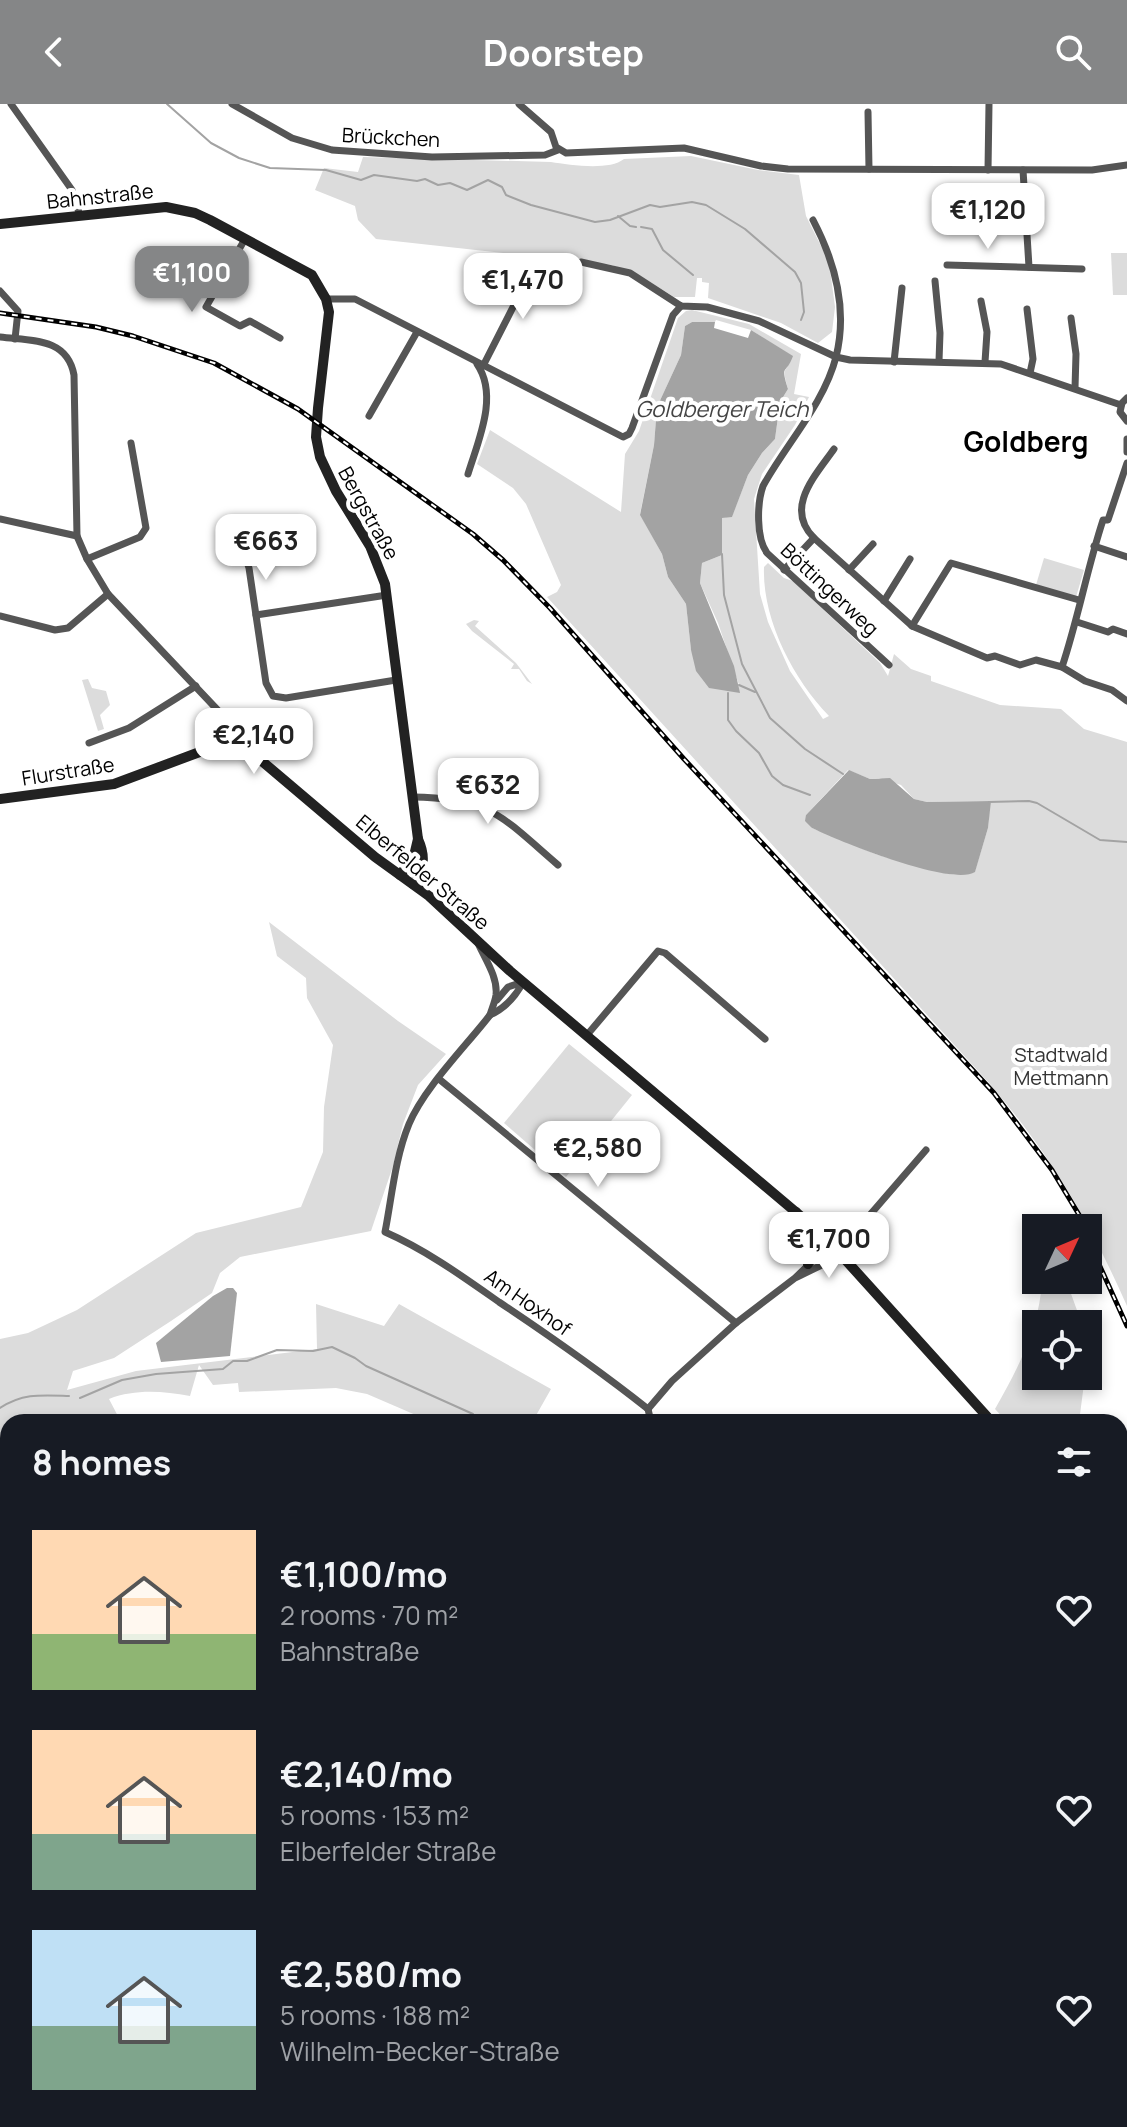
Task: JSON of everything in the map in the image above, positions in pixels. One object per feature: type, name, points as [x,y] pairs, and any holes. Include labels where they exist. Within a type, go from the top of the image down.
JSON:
[{"type":"main road","name":"Bahnstraße","points":[[0,224],[166,207],[195,213],[305,270],[321,288],[326,299]]},
{"type":"main road","name":"Bergstraße","points":[[326,299],[329,322],[316,437],[320,457],[331,482],[381,570],[387,595],[412,797],[423,854],[423,867],[413,884]]},
{"type":"main road","name":"Flurstraße","points":[[0,799],[97,788],[129,780],[198,752],[231,748]]},
{"type":"main road","name":"Elberfelder Straße","points":[[231,748],[265,762],[795,1210],[836,1249],[985,1414]]},
{"type":"main road","points":[[400,875],[414,856],[418,839]]},
{"type":"main road","points":[[795,1210],[799,1227],[810,1245],[808,1264]]},
{"type":"street","points":[[11,104],[72,190],[80,216]]},
{"type":"street","name":"Brückchen","points":[[232,104],[292,138],[332,150],[432,157],[545,155],[558,150],[571,154],[684,148],[771,167],[1092,170],[1127,165]]},
{"type":"street","points":[[519,104],[551,132],[558,150]]},
{"type":"street","points":[[988,170],[989,104]]},
{"type":"street","points":[[868,112],[869,169]]},
{"type":"street","points":[[1023,170],[1029,267]]},
{"type":"street","points":[[813,220],[828,249],[836,275],[840,309],[836,357]]},
{"type":"street","points":[[245,239],[206,307],[240,326],[250,321],[280,338]]},
{"type":"street","points":[[468,474],[486,411],[479,364],[536,262]]},
{"type":"street","points":[[581,262],[630,273],[681,306],[707,307],[759,321],[836,357],[894,362],[985,362],[1124,402],[1122,416],[1127,421]]},
{"type":"street","points":[[947,265],[1082,269]]},
{"type":"street","points":[[935,281],[939,361]]},
{"type":"street","points":[[894,362],[902,288]]},
{"type":"street","points":[[0,291],[18,311],[15,339]]},
{"type":"street","points":[[326,299],[355,299],[615,435],[625,437],[632,428],[674,312],[681,306]]},
{"type":"street","points":[[981,301],[987,332],[985,362]]},
{"type":"street","points":[[1027,309],[1033,359],[1030,373]]},
{"type":"street","points":[[1071,318],[1076,354],[1075,388]]},
{"type":"street","points":[[369,416],[417,332]]},
{"type":"street","points":[[0,337],[55,346],[63,350],[72,366],[77,536],[108,594],[228,721],[233,732],[231,748]]},
{"type":"street","name":"Böttingerweg","points":[[836,357],[815,402],[761,491],[762,547],[889,665]]},
{"type":"street","points":[[1127,439],[1127,452]]},
{"type":"street","points":[[87,559],[140,537],[146,528],[131,443]]},
{"type":"street","points":[[834,449],[807,488],[801,503],[802,522],[814,538],[912,626],[987,658],[995,656],[1020,665],[1036,660],[1062,667],[1085,681],[1112,690],[1127,701]]},
{"type":"street","points":[[1062,667],[1077,622],[1079,600],[1094,546],[1103,520],[1108,520],[1127,463]]},
{"type":"street","points":[[1117,492],[1127,495]]},
{"type":"street","points":[[0,519],[77,536]]},
{"type":"street","points":[[784,570],[814,538]]},
{"type":"street","points":[[849,570],[873,544]]},
{"type":"street","points":[[1094,546],[1127,557]]},
{"type":"street","points":[[235,556],[245,556],[266,683],[273,696],[286,698],[396,680]]},
{"type":"street","points":[[884,601],[910,559]]},
{"type":"street","points":[[912,626],[951,563],[1079,600]]},
{"type":"street","points":[[0,616],[55,630],[68,628],[108,594]]},
{"type":"street","points":[[256,615],[387,595]]},
{"type":"street","points":[[1077,622],[1108,632],[1113,629],[1127,634]]},
{"type":"street","points":[[89,743],[129,728],[196,686]]},
{"type":"street","points":[[412,797],[448,797],[479,805],[507,821],[558,865]]},
{"type":"street","points":[[477,941],[493,974],[497,993],[495,1001],[490,1015],[439,1079],[736,1323]]},
{"type":"street","points":[[587,1035],[658,951],[665,953],[765,1039]]},
{"type":"street","points":[[495,1001],[508,987],[523,982]]},
{"type":"street","points":[[490,1015],[500,1011],[516,995],[523,982]]},
{"type":"street","name":"Am Hoxhof","points":[[439,1079],[410,1121],[399,1153],[385,1232],[452,1269],[600,1371],[648,1409]]},
{"type":"street","points":[[795,1278],[828,1262],[836,1249],[856,1231],[926,1150]]},
{"type":"street","points":[[649,1414],[648,1409],[672,1381],[736,1323],[795,1278],[821,1253],[836,1249]]},
{"type":"green space","points":[[691,156],[799,175],[806,216],[829,262],[835,307],[832,332],[818,343],[781,323],[708,298],[709,283],[702,282],[702,278],[697,278],[695,297],[674,297],[639,275],[612,265],[376,239],[358,220],[355,206],[315,190],[324,168],[358,172],[363,157],[551,162],[589,166],[609,165],[624,159]]},
{"type":"green space","points":[[1111,253],[1127,253],[1127,295],[1113,295]]},
{"type":"green space","name":"Stadtwald Mettmann","points":[[692,310],[749,324],[801,354],[794,394],[809,397],[795,425],[762,474],[754,499],[760,594],[768,622],[790,671],[823,719],[829,716],[803,684],[774,627],[765,587],[764,567],[768,563],[784,578],[793,581],[880,663],[888,676],[894,654],[911,669],[931,676],[931,681],[1000,705],[1061,709],[1084,729],[1127,742],[1127,1306],[1102,1253],[1102,1214],[1082,1214],[1031,1135],[988,1082],[547,597],[557,592],[561,585],[526,504],[513,488],[477,464],[490,430],[621,512],[625,454],[639,431],[678,318]],"holes":[[[716,320],[751,330],[792,356],[785,373],[788,389],[780,402],[775,439],[748,475],[732,516],[721,518],[722,555],[702,563],[700,583],[718,623],[739,685],[691,650],[686,604],[668,577],[662,554],[640,514],[654,445],[657,407],[681,355],[685,326],[692,322]],[[848,770],[870,779],[879,778],[901,785],[914,799],[927,802],[990,801],[988,828],[975,871],[954,875],[925,868],[878,855],[812,828],[806,815]]]},
{"type":"green space","points":[[1044,558],[1084,570],[1076,597],[1036,585]]},
{"type":"green space","points":[[479,621],[475,626],[516,663],[532,684],[519,669],[511,669],[514,664],[466,624]]},
{"type":"green space","points":[[88,679],[92,688],[106,691],[110,705],[100,715],[104,729],[98,731],[82,680]]},
{"type":"green space","points":[[269,922],[446,1054],[418,1085],[371,1231],[240,1257],[220,1273],[212,1293],[114,1358],[73,1371],[67,1390],[136,1371],[317,1349],[316,1304],[384,1326],[399,1304],[551,1389],[537,1414],[413,1414],[367,1394],[336,1388],[239,1392],[238,1383],[213,1385],[199,1365],[190,1396],[149,1392],[109,1399],[117,1414],[0,1414],[0,1339],[28,1333],[77,1310],[196,1233],[301,1207],[323,1152],[324,1107],[333,1045],[307,998],[306,978],[277,956]]},
{"type":"green space","points":[[569,1044],[632,1095],[566,1177],[504,1123]]},
{"type":"green space","points":[[1040,1294],[1071,1294],[1077,1310],[1038,1310]]},
{"type":"green space","points":[[1022,1355],[1022,1390],[1083,1390],[1080,1414],[1000,1414],[995,1409]]},
{"type":"water","name":"Goldberger Teich","points":[[692,322],[715,322],[714,328],[748,338],[751,330],[793,356],[784,372],[788,389],[780,402],[775,439],[748,475],[732,517],[722,518],[722,555],[702,563],[700,583],[734,666],[740,693],[709,688],[696,671],[686,604],[668,577],[662,554],[640,515],[654,445],[657,407],[681,355],[685,326]]},
{"type":"water","points":[[849,770],[870,779],[890,778],[914,799],[927,802],[991,801],[988,828],[975,872],[962,875],[920,868],[869,852],[812,828],[805,821],[806,815]]},
{"type":"water","points":[[227,1288],[233,1288],[237,1293],[230,1356],[161,1362],[156,1343]]},
{"type":"waterway","points":[[167,104],[211,143],[239,158],[270,168],[326,170],[361,180],[374,175],[417,181],[425,179],[438,185],[450,183],[467,190],[488,180],[502,187],[506,195],[531,205],[595,222],[610,220],[650,205],[660,207],[692,202],[706,205],[745,229],[795,272],[801,283],[804,312],[801,320]]},
{"type":"waterway","points":[[618,216],[636,227]]},
{"type":"waterway","points":[[641,227],[652,229],[663,250],[693,275]]},
{"type":"waterway","points":[[722,554],[724,595],[742,664],[770,718],[805,749],[843,774]]},
{"type":"waterway","points":[[739,685],[755,692]]},
{"type":"waterway","points":[[728,693],[728,720],[759,753],[772,776],[783,785],[810,795]]},
{"type":"waterway","points":[[989,802],[1037,803],[1100,840],[1127,842]]},
{"type":"waterway","points":[[80,1398],[122,1380],[223,1369],[233,1361],[247,1361],[277,1350],[313,1351],[332,1347],[366,1366],[473,1414]]},
{"type":"waterway","points":[[0,1408],[25,1397],[69,1396]]},
{"type":"railway","points":[[0,313],[96,327],[214,363],[298,409],[473,534],[550,608],[684,759],[994,1093],[1052,1170],[1079,1214]]},
{"type":"railway","points":[[1102,1271],[1127,1326]]},
{"type":"district","name":"Goldberg","points":[[1026,441]]}]
